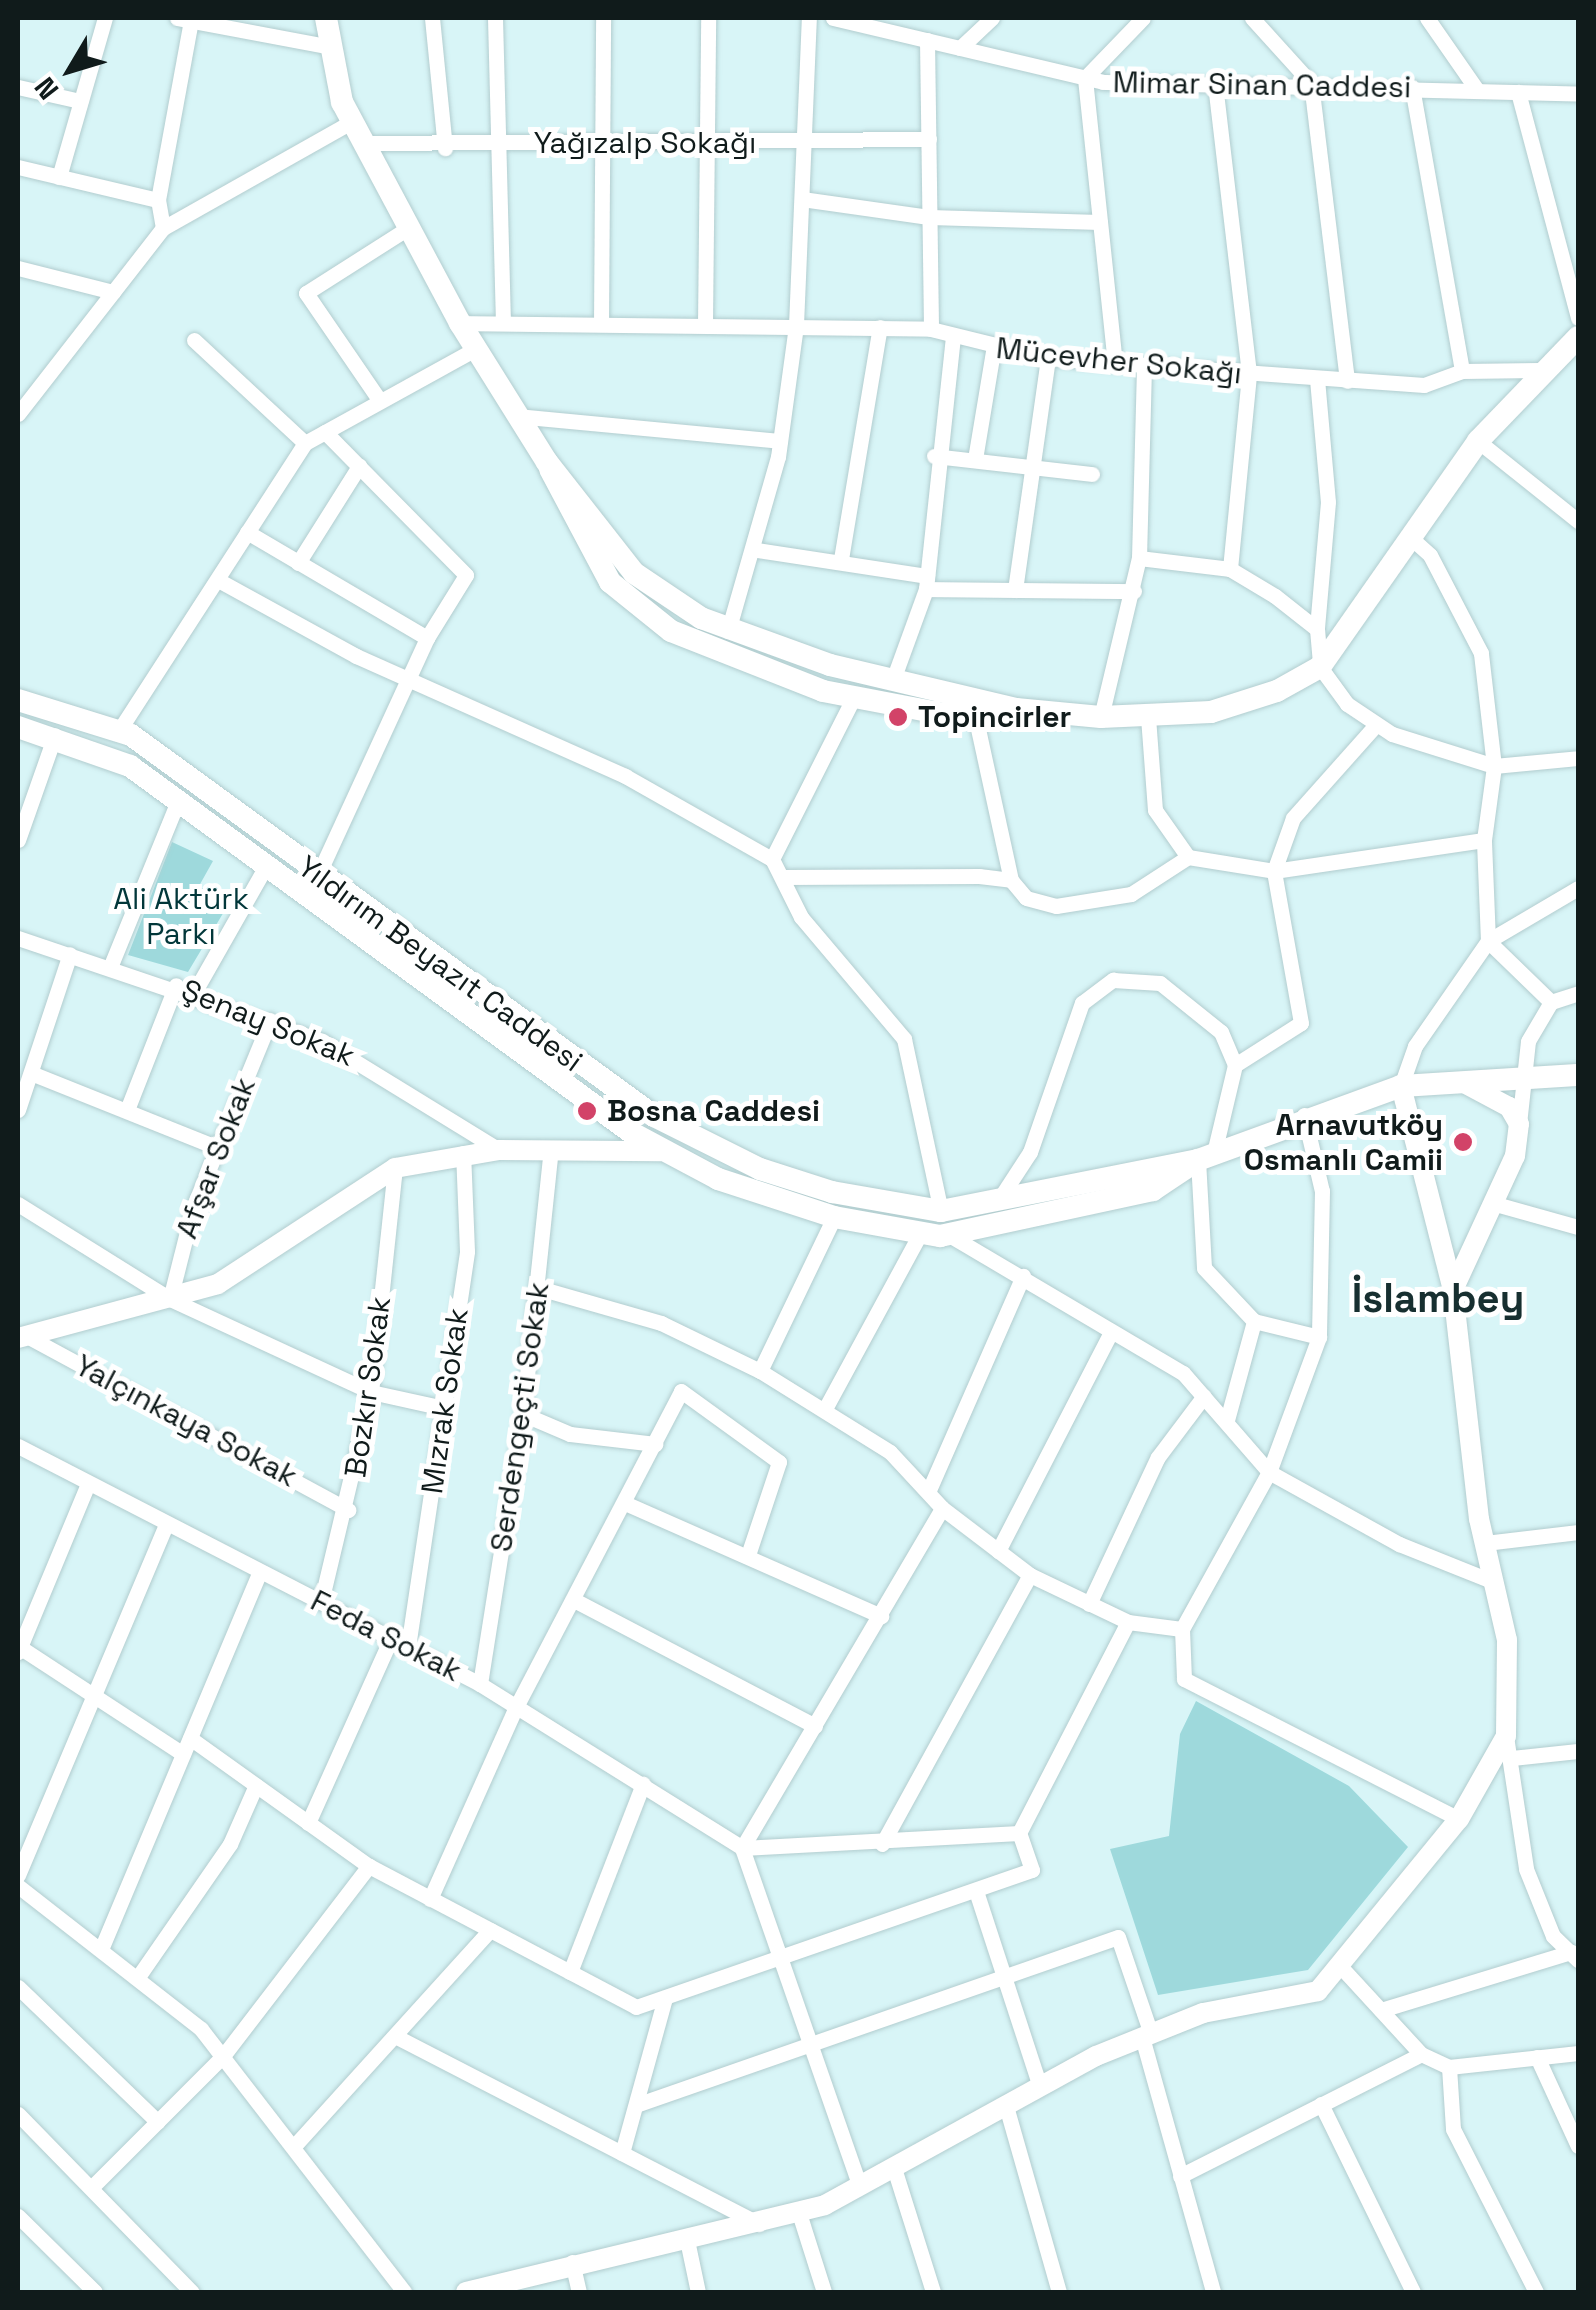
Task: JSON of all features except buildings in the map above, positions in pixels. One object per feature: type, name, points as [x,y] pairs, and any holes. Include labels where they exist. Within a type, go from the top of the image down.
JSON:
[{"type":"main road","points":[[326,18],[327,46],[356,133],[460,323],[547,462],[634,573],[728,630],[1016,709],[1148,717],[1254,701],[1320,667],[1478,441],[1539,370],[1578,337]]},
{"type":"main road","points":[[547,462],[580,536],[642,614],[751,668],[854,698],[975,715],[1016,709]]},
{"type":"main road","name":"Yıldırım Beyazıt Caddesi","points":[[18,700],[120,729],[318,875],[700,1142],[832,1192],[942,1211],[1206,1157],[1304,1116],[1401,1086],[1578,1075]]},
{"type":"main road","points":[[18,726],[54,735],[130,766],[265,868],[661,1151],[834,1217],[951,1236],[1154,1190],[1206,1157]]},
{"type":"street","points":[[59,177],[106,18]]},
{"type":"street","points":[[432,18],[445,148]]},
{"type":"street","points":[[495,18],[503,320]]},
{"type":"street","points":[[601,323],[596,139],[603,18]]},
{"type":"street","points":[[705,324],[700,143],[708,18]]},
{"type":"street","points":[[728,630],[757,550],[780,441],[796,325],[809,18]]},
{"type":"street","name":"Mimar Sinan Caddesi","points":[[833,18],[878,22],[927,40],[1085,78],[1578,94]]},
{"type":"street","points":[[960,48],[992,18]]},
{"type":"street","points":[[1115,364],[1085,78],[1143,18]]},
{"type":"street","points":[[1252,18],[1311,83],[1347,381]]},
{"type":"street","points":[[1427,18],[1477,90]]},
{"type":"street","points":[[163,228],[158,200],[184,19],[327,46]]},
{"type":"street","points":[[927,40],[931,328]]},
{"type":"street","points":[[1215,84],[1249,375],[1230,569]]},
{"type":"street","points":[[18,87],[80,101]]},
{"type":"street","points":[[1412,88],[1462,371]]},
{"type":"street","points":[[1518,92],[1578,318]]},
{"type":"street","points":[[18,414],[163,228],[356,133]]},
{"type":"street","name":"Yağızalp Sokağı","points":[[356,133],[445,148],[596,139],[700,143],[928,139]]},
{"type":"street","points":[[18,167],[158,200]]},
{"type":"street","points":[[802,199],[930,218],[1100,222]]},
{"type":"street","points":[[380,402],[306,293],[408,228]]},
{"type":"street","points":[[18,268],[113,292]]},
{"type":"street","name":"Mücevher Sokağı","points":[[460,323],[503,320],[931,328],[994,352],[1249,375],[1424,385],[1462,371],[1539,370]]},
{"type":"street","points":[[841,559],[880,327]]},
{"type":"street","points":[[894,677],[926,583],[934,456],[953,336]]},
{"type":"street","points":[[194,340],[306,444]]},
{"type":"street","points":[[120,729],[306,444],[475,349]]},
{"type":"street","points":[[975,459],[994,352]]},
{"type":"street","points":[[1015,590],[1029,467],[1048,358]]},
{"type":"street","points":[[1101,717],[1139,558],[1144,366]]},
{"type":"street","points":[[1317,379],[1328,502],[1317,629],[1320,667],[1376,725],[1494,766],[1578,758]]},
{"type":"street","points":[[516,416],[780,441]]},
{"type":"street","points":[[318,875],[412,682],[427,638],[466,575],[325,432]]},
{"type":"street","points":[[1478,441],[1578,521]]},
{"type":"street","points":[[934,456],[1092,474]]},
{"type":"street","points":[[298,563],[359,466]]},
{"type":"street","points":[[247,532],[427,638]]},
{"type":"street","points":[[1411,538],[1430,555],[1481,653],[1494,766],[1484,840],[1488,941],[1551,1002]]},
{"type":"street","points":[[757,550],[841,559],[926,583],[1015,590],[1134,590]]},
{"type":"street","points":[[1139,558],[1230,569],[1317,629]]},
{"type":"street","points":[[218,580],[412,682],[529,728],[772,858],[801,917],[904,1039],[942,1211]]},
{"type":"street","points":[[772,858],[854,698]]},
{"type":"street","points":[[975,715],[1011,880],[1026,898],[1056,906],[1131,894],[1188,857],[1274,872],[1484,840]]},
{"type":"street","points":[[1148,717],[1155,810],[1188,857]]},
{"type":"street","points":[[1234,1065],[1302,1023],[1274,872],[1293,818],[1376,725]]},
{"type":"street","points":[[18,840],[54,735]]},
{"type":"street","points":[[111,965],[177,802]]},
{"type":"street","points":[[195,990],[265,868]]},
{"type":"street","points":[[783,877],[1011,880]]},
{"type":"street","points":[[1574,1956],[1553,1936],[1526,1868],[1506,1736],[1508,1640],[1484,1544],[1453,1290],[1401,1086],[1415,1046],[1488,941],[1578,888]]},
{"type":"street","name":"Şenay Sokak","points":[[18,938],[195,990],[366,1062],[500,1150]]},
{"type":"street","points":[[19,1104],[70,954]]},
{"type":"street","points":[[998,1200],[1030,1152],[1082,1003],[1112,980],[1160,983],[1221,1032],[1234,1065],[1206,1157],[1204,1268],[1254,1321],[1320,1337]]},
{"type":"street","points":[[127,1110],[176,986]]},
{"type":"street","points":[[1453,1290],[1492,1202],[1519,1124],[1528,1041],[1551,1002],[1578,993]]},
{"type":"street","name":"Afşar Sokak","points":[[170,1298],[216,1147],[270,1020]]},
{"type":"street","points":[[31,1073],[216,1147]]},
{"type":"street","points":[[1464,1083],[1509,1107],[1519,1124]]},
{"type":"street","points":[[1304,1116],[1322,1191],[1320,1337],[1269,1472],[1182,1629],[1184,1679],[1460,1819]]},
{"type":"street","name":"Serdengeçti Sokak","points":[[480,1684],[523,1414],[551,1149]]},
{"type":"street","points":[[20,1336],[170,1298],[248,1270],[396,1168],[462,1153],[500,1150],[661,1151]]},
{"type":"street","name":"Mızrak Sokak","points":[[408,1647],[467,1251],[462,1153]]},
{"type":"street","name":"Bozkır Sokak","points":[[321,1602],[348,1510],[372,1392],[396,1168]]},
{"type":"street","points":[[1492,1202],[1578,1227]]},
{"type":"street","points":[[18,1204],[170,1298],[372,1392],[444,1408]]},
{"type":"street","points":[[760,1371],[834,1217]]},
{"type":"street","points":[[826,1406],[920,1234]]},
{"type":"street","points":[[951,1236],[1112,1332],[1204,1396],[1269,1472],[1399,1544],[1494,1582]]},
{"type":"street","points":[[929,1490],[1023,1276]]},
{"type":"street","points":[[539,1288],[660,1323],[826,1406],[929,1490],[942,1508],[1030,1575],[1128,1622],[1182,1629]]},
{"type":"street","points":[[1226,1420],[1254,1321]]},
{"type":"street","points":[[998,1551],[1112,1332]]},
{"type":"street","name":"Yalçınkaya Sokak","points":[[20,1336],[348,1510]]},
{"type":"street","points":[[430,1899],[516,1707],[627,1504],[680,1391],[780,1462],[748,1556]]},
{"type":"street","points":[[1089,1604],[1158,1458],[1204,1396]]},
{"type":"street","points":[[523,1414],[570,1434],[656,1444]]},
{"type":"street","name":"Feda Sokak","points":[[18,1446],[164,1526],[480,1684],[742,1848]]},
{"type":"street","points":[[88,1484],[18,1648],[183,1754]]},
{"type":"street","points":[[627,1504],[881,1616]]},
{"type":"street","points":[[742,1848],[942,1508]]},
{"type":"street","points":[[18,1874],[99,1699],[164,1526]]},
{"type":"street","points":[[1484,1544],[1578,1532]]},
{"type":"street","points":[[102,1947],[260,1573]]},
{"type":"street","points":[[882,1844],[1030,1575]]},
{"type":"street","points":[[574,1600],[815,1726]]},
{"type":"street","points":[[190,1738],[368,1866],[636,2007],[789,1961],[1032,1870],[1019,1832],[1128,1622]]},
{"type":"street","points":[[308,1822],[391,1638]]},
{"type":"street","points":[[466,2292],[572,2262],[799,2213],[860,2186],[1040,2087],[1147,2036],[1203,2013],[1318,1991],[1460,1819],[1506,1736]]},
{"type":"street","points":[[1512,1758],[1578,1751]]},
{"type":"street","points":[[570,1972],[642,1784]]},
{"type":"street","points":[[138,1977],[230,1844],[256,1785]]},
{"type":"street","points":[[742,1848],[882,1844],[1019,1832]]},
{"type":"street","points":[[742,1848],[789,1961],[860,2186]]},
{"type":"street","points":[[94,2186],[224,2056],[368,1866]]},
{"type":"street","points":[[18,1886],[102,1947],[224,2056],[296,2144],[404,2292]]},
{"type":"street","points":[[976,1891],[1040,2087]]},
{"type":"street","points":[[296,2144],[490,1930]]},
{"type":"street","points":[[636,2105],[816,2045],[1004,1970],[1118,1936],[1212,2292]]},
{"type":"street","points":[[1381,2010],[1574,1956]]},
{"type":"street","points":[[1340,1966],[1421,2054],[1449,2067],[1578,2053]]},
{"type":"street","points":[[18,1987],[158,2122]]},
{"type":"street","points":[[622,2154],[665,1998]]},
{"type":"street","points":[[395,2036],[760,2224]]},
{"type":"street","points":[[1180,2176],[1421,2054]]},
{"type":"street","points":[[1537,2058],[1578,2146]]},
{"type":"street","points":[[1449,2067],[1454,2129],[1536,2292]]},
{"type":"street","points":[[1321,2104],[1413,2292]]},
{"type":"street","points":[[1006,2106],[1059,2292]]},
{"type":"street","points":[[18,2114],[94,2186],[192,2292]]},
{"type":"street","points":[[894,2168],[933,2292]]},
{"type":"street","points":[[799,2213],[824,2292]]},
{"type":"street","points":[[18,2216],[95,2292]]},
{"type":"street","points":[[687,2240],[698,2292]]},
{"type":"street","points":[[572,2262],[579,2292]]},
{"type":"green space","name":"Ali Aktürk Parkı","points":[[172,842],[213,861],[199,886],[228,905],[188,972],[128,955]]},
{"type":"green space","points":[[1196,1701],[1349,1786],[1408,1847],[1308,1970],[1158,1995],[1110,1849],[1169,1836],[1180,1734]]},
{"type":"place","name":"Topincirler","points":[[898,717]]},
{"type":"place","name":"Bosna Caddesi","points":[[587,1111]]},
{"type":"place","name":"Arnavutköy Osmanlı Camii","points":[[1463,1142]]},
{"type":"district","name":"İslambey","points":[[1438,1299]]}]
